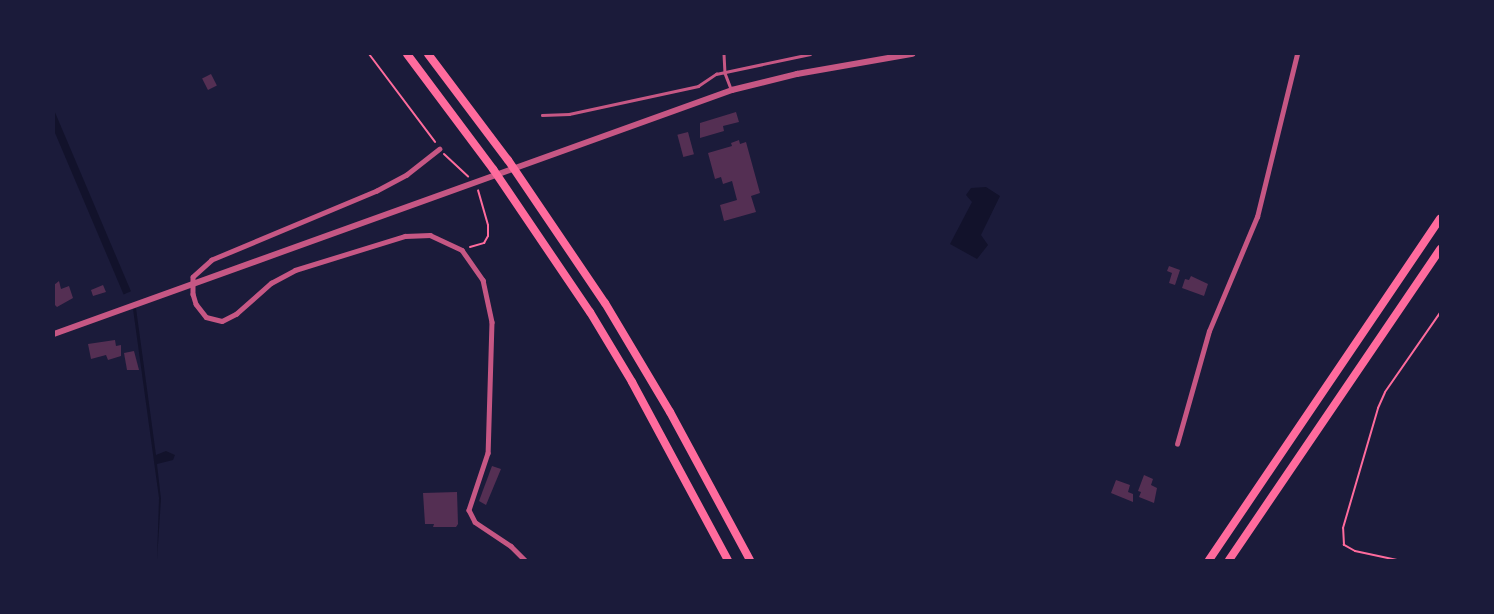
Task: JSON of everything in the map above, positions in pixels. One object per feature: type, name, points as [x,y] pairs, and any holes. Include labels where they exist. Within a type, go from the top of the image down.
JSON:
[{"type":"highway","points":[[407,54],[493,169],[590,312],[636,390],[728,560]]},
{"type":"highway","points":[[428,54],[508,160],[605,303],[670,412],[750,560]]},
{"type":"highway","points":[[1209,560],[1440,219]]},
{"type":"highway","points":[[1229,560],[1440,248]]},
{"type":"street","points":[[54,334],[732,90],[882,56],[912,54]]},
{"type":"street","points":[[1177,444],[1209,331],[1257,217],[1297,54]]},
{"type":"street","points":[[440,149],[407,176],[378,192],[212,260],[197,272],[191,284],[200,312],[206,317],[222,321],[236,314],[271,283],[295,270],[405,236],[430,235],[462,250],[483,280],[492,322],[488,453],[469,510],[475,522],[512,546],[525,560]]},
{"type":"lane","points":[[724,54],[725,73],[732,90]]},
{"type":"lane","points":[[542,115],[569,114],[698,86],[716,74],[810,54]]},
{"type":"path","points":[[370,54],[440,149],[467,174]]},
{"type":"path","points":[[462,250],[484,242],[488,236],[480,195]]},
{"type":"path","points":[[1397,560],[1355,551],[1344,545],[1343,528],[1382,400],[1440,313]]},
{"type":"shaded area","points":[[54,110],[131,291],[124,294],[54,130]]},
{"type":"shaded area","points":[[986,187],[1000,196],[981,235],[988,245],[977,259],[950,244],[972,202],[966,195],[971,188]]},
{"type":"shaded area","points":[[136,308],[156,455],[166,451],[175,455],[173,460],[157,464],[161,499],[157,560],[159,498],[133,309]]},
{"type":"building","points":[[211,74],[217,86],[208,90],[202,79]]},
{"type":"building","points":[[736,112],[739,122],[723,126],[724,131],[700,138],[700,123]]},
{"type":"building","points":[[688,132],[694,154],[683,157],[677,135]]},
{"type":"building","points":[[739,140],[740,144],[746,142],[760,193],[751,196],[756,212],[724,221],[720,205],[737,200],[732,181],[723,184],[721,177],[715,179],[708,153],[732,146],[731,143]]},
{"type":"building","points":[[1169,266],[1180,270],[1175,285],[1169,283],[1172,273],[1167,271]]},
{"type":"building","points":[[1191,276],[1208,284],[1204,296],[1182,288],[1185,279],[1189,280]]},
{"type":"building","points":[[59,281],[61,289],[69,286],[73,298],[57,307],[54,304],[54,285]]},
{"type":"building","points":[[103,285],[106,292],[93,296],[91,290]]},
{"type":"building","points":[[115,340],[116,346],[121,345],[121,356],[108,360],[106,355],[91,359],[88,344]]},
{"type":"building","points":[[134,351],[139,370],[127,370],[124,353]]},
{"type":"building","points":[[492,466],[501,469],[486,505],[479,501]]},
{"type":"building","points":[[1144,475],[1153,479],[1151,485],[1157,488],[1154,503],[1139,497],[1141,492],[1138,491]]},
{"type":"building","points":[[1116,480],[1130,485],[1128,492],[1133,494],[1133,502],[1111,493]]},
{"type":"building","points":[[457,492],[458,524],[456,527],[433,527],[434,524],[425,524],[423,493]]}]
